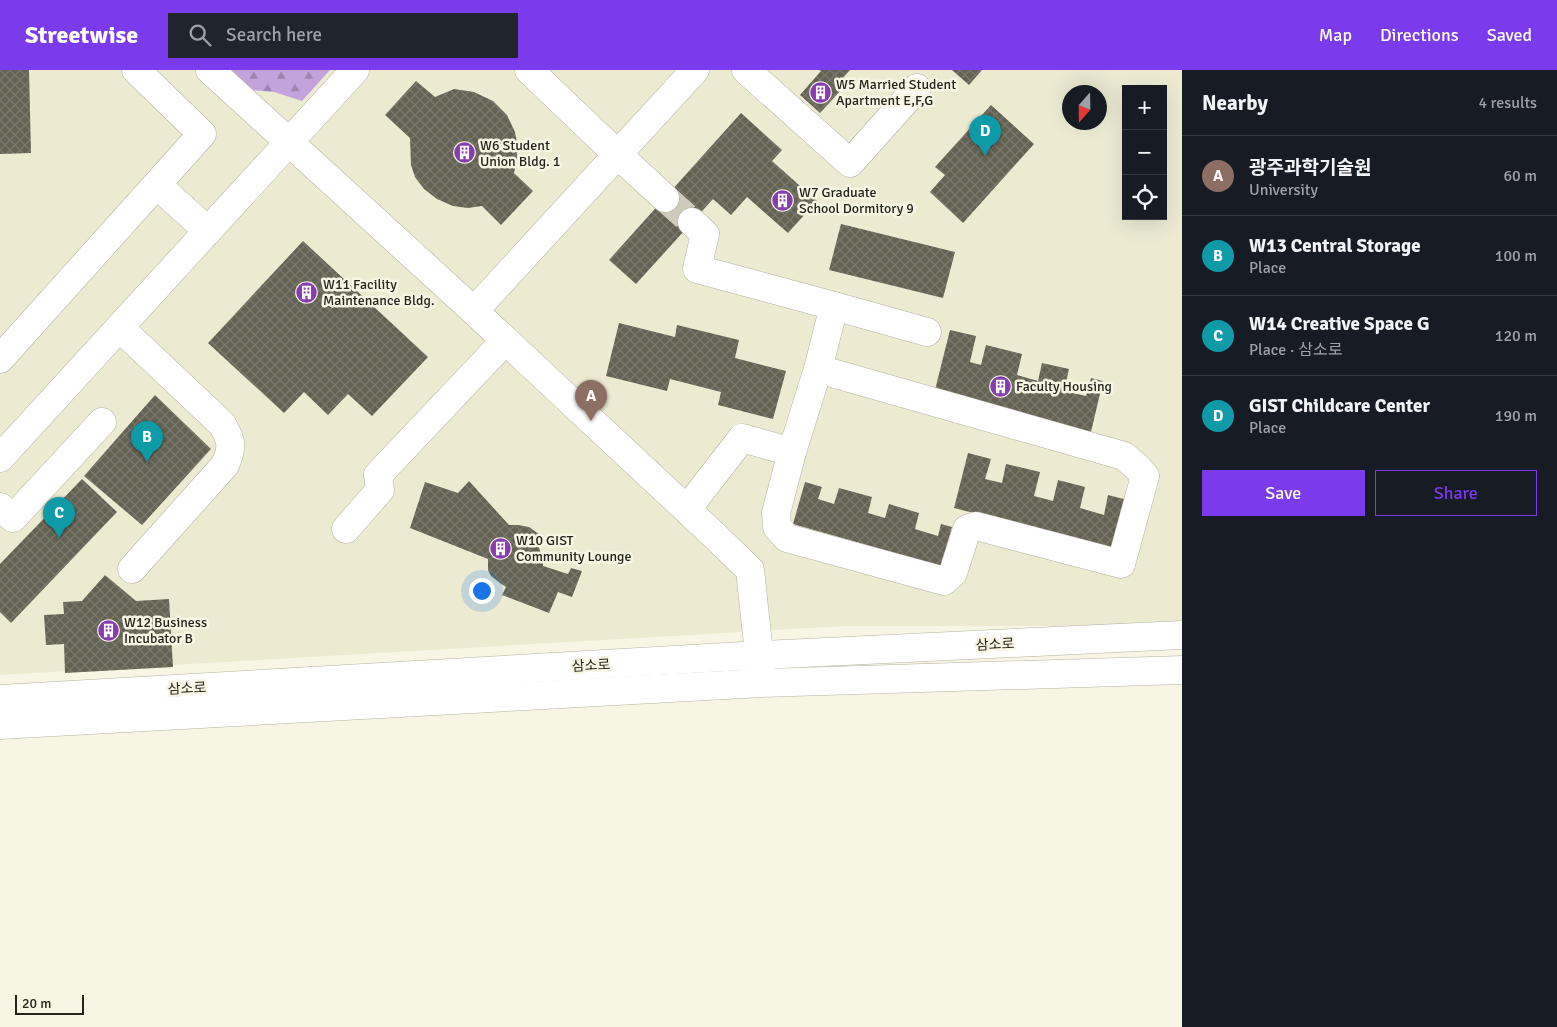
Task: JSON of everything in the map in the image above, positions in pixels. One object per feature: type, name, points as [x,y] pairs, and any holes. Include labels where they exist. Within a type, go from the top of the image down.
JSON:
[{"type":"street","points":[[0,359],[202,134],[136,70]]},
{"type":"street","points":[[210,70],[474,311],[750,570],[762,684]]},
{"type":"street","points":[[0,458],[355,70]]},
{"type":"street","points":[[529,70],[665,198]]},
{"type":"street","points":[[474,311],[695,70]]},
{"type":"street","points":[[746,70],[850,163],[917,88]]},
{"type":"street","points":[[157,185],[208,231]]},
{"type":"street","points":[[692,222],[705,234],[697,269],[927,332]]},
{"type":"street","points":[[818,369],[1124,456],[1146,476],[1121,564],[976,526],[967,528],[953,573],[944,580],[786,538],[777,527],[776,513],[792,452],[818,369],[834,306]]},
{"type":"street","points":[[120,328],[222,424],[229,436],[231,452],[225,465],[132,569]]},
{"type":"street","points":[[346,529],[380,490],[378,475],[505,341]]},
{"type":"street","points":[[0,507],[13,518],[102,422]]},
{"type":"street","points":[[686,509],[742,438],[792,452]]},
{"type":"street","name":"삼소로","points":[[0,699],[760,655],[1182,635]]},
{"type":"street","name":"삼소로","points":[[0,726],[762,684],[1182,670]]},
{"type":"shaded area","points":[[0,70],[1182,70],[1182,626],[844,626],[0,675]]},
{"type":"green space","points":[[220,70],[330,70],[302,101],[274,92],[241,89]]},
{"type":"building","points":[[0,70],[29,70],[31,153],[0,154]]},
{"type":"building","name":"W5 Married Student Apartment E,F,G","points":[[819,70],[850,70],[836,86],[841,90],[820,113],[800,95],[821,71]]},
{"type":"building","name":"W5 Married Student Apartment E,F,G","points":[[952,70],[982,70],[969,85]]},
{"type":"building","name":"W6 Student Union Bldg. 1","points":[[416,81],[435,97],[454,89],[474,92],[493,101],[507,115],[515,132],[517,143],[514,173],[533,191],[501,225],[482,206],[468,208],[453,206],[437,199],[424,189],[415,177],[411,165],[410,138],[385,115]]},
{"type":"building","points":[[991,105],[1034,144],[963,223],[930,192],[945,175],[935,167]]},
{"type":"building","name":"W7 Graduate School Dormitory 9","points":[[741,113],[782,150],[772,161],[817,201],[788,233],[747,197],[731,215],[713,199],[636,284],[609,260]]},
{"type":"building","points":[[841,224],[955,252],[943,298],[829,270]]},
{"type":"building","name":"W11 Facility Maintenance Bldg.","points":[[303,241],[428,357],[372,416],[348,394],[328,415],[304,392],[284,413],[208,343]]},
{"type":"building","points":[[619,323],[675,337],[677,325],[739,340],[735,358],[786,371],[773,419],[718,405],[721,392],[670,379],[667,391],[606,376]]},
{"type":"building","name":"Faculty Housing","points":[[950,330],[976,336],[970,362],[981,365],[986,345],[1022,354],[1017,375],[1038,381],[1042,363],[1069,369],[1064,391],[1086,396],[1091,378],[1103,381],[1091,432],[934,394]]},
{"type":"building","points":[[155,395],[211,449],[142,525],[84,476]]},
{"type":"building","points":[[968,453],[991,459],[985,479],[1002,483],[1006,464],[1040,472],[1034,496],[1053,501],[1058,480],[1085,487],[1080,508],[1104,515],[1108,495],[1124,499],[1112,548],[954,508]]},
{"type":"building","points":[[82,479],[117,512],[11,623],[0,612],[0,564]]},
{"type":"building","name":"W10 GIST Community Lounge","points":[[469,481],[509,525],[529,527],[540,535],[536,540],[543,558],[543,566],[568,574],[571,568],[582,571],[572,597],[558,592],[549,613],[502,595],[506,587],[491,576],[488,570],[488,559],[410,528],[425,482],[458,493]]},
{"type":"building","points":[[805,482],[822,487],[818,499],[834,504],[839,488],[872,497],[868,513],[885,518],[889,504],[919,513],[915,529],[938,536],[941,524],[952,527],[941,566],[793,524]]},
{"type":"building","name":"W12 Business Incubator B","points":[[105,575],[136,601],[169,599],[173,667],[65,673],[64,644],[46,645],[44,615],[64,614],[63,602],[82,601]]},
{"type":"tunnel","points":[[665,198],[692,222]]},
{"type":"place","name":"W5 Married Student Apartment E,F,G","points":[[820,92]]},
{"type":"place","name":"W6 Student Union Bldg. 1","points":[[464,153]]},
{"type":"place","name":"GIST Childcare Center","points":[[985,156]]},
{"type":"place","name":"W7 Graduate School Dormitory 9","points":[[783,200]]},
{"type":"place","name":"W11 Facility Maintenance Bldg.","points":[[307,292]]},
{"type":"place","name":"Faculty Housing","points":[[1000,386]]},
{"type":"place","name":"광주과학기술원","points":[[591,421]]},
{"type":"place","name":"W13 Central Storage","points":[[147,462]]},
{"type":"place","name":"W14 Creative Space G","points":[[59,538]]},
{"type":"place","name":"W10 GIST Community Lounge","points":[[500,548]]},
{"type":"place","name":"W12 Business Incubator B","points":[[108,630]]}]
